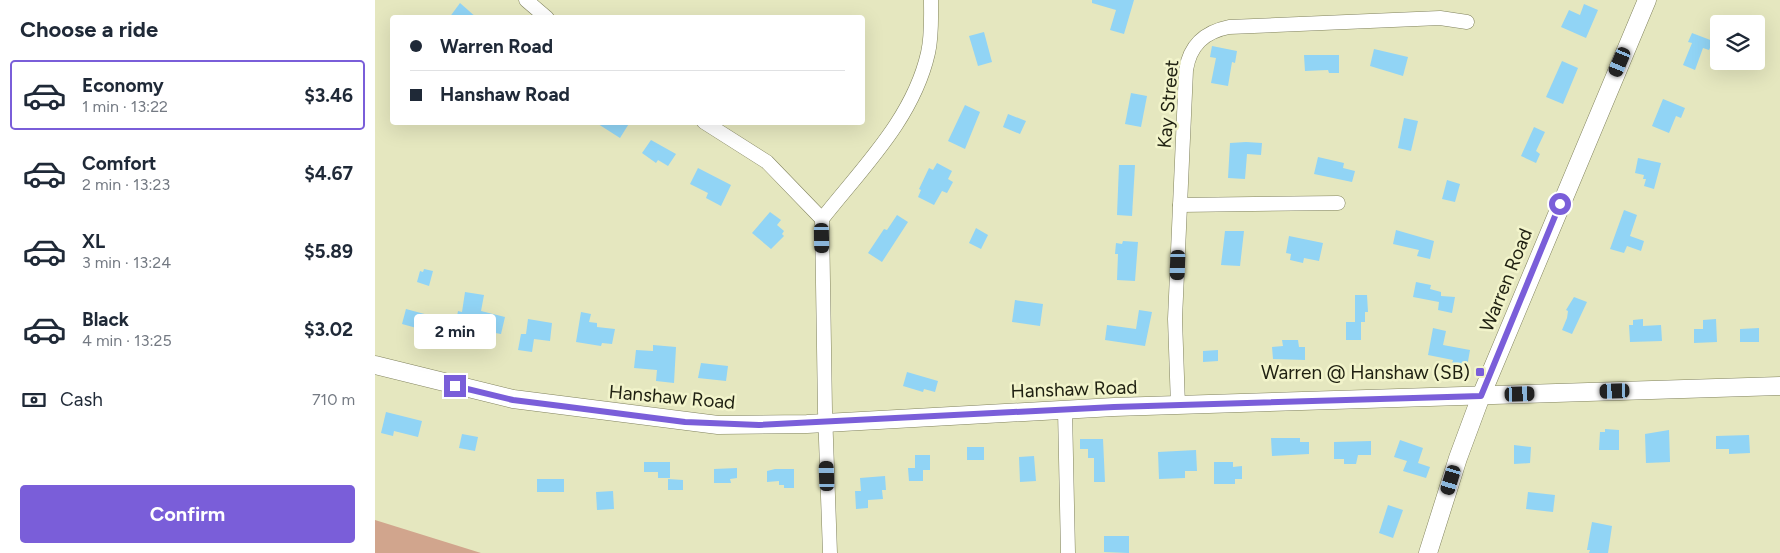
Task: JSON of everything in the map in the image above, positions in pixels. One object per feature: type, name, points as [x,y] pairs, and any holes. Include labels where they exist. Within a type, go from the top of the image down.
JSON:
[{"type":"street","points":[[525,0],[543,15]]},
{"type":"street","points":[[830,553],[825,423],[822,219],[874,156],[910,100],[928,54],[932,29],[931,0]]},
{"type":"street","name":"Warren Road","points":[[1428,553],[1455,466],[1481,396],[1647,0]]},
{"type":"street","name":"Kay Street","points":[[1178,406],[1175,319],[1180,205],[1188,60],[1196,44],[1211,31],[1229,27],[1440,18],[1467,22]]},
{"type":"street","points":[[709,125],[767,162],[822,219]]},
{"type":"street","points":[[1180,205],[1338,203]]},
{"type":"street","name":"Hanshaw Road","points":[[375,365],[513,400],[718,425],[825,423],[1065,410],[1780,386]]},
{"type":"street","points":[[1065,410],[1069,553]]},
{"type":"shaded area","points":[[375,520],[481,553],[375,553]]},
{"type":"building","points":[[1092,0],[1134,0],[1124,34],[1110,30],[1116,10],[1092,3]]},
{"type":"building","points":[[460,3],[474,15],[451,15]]},
{"type":"building","points":[[1584,4],[1598,10],[1586,38],[1561,27],[1569,10],[1580,15]]},
{"type":"building","points":[[984,32],[992,62],[978,66],[969,36]]},
{"type":"building","points":[[1692,33],[1710,40],[1709,50],[1703,48],[1695,70],[1683,65],[1692,43],[1688,42]]},
{"type":"building","points":[[1212,46],[1237,51],[1235,63],[1232,62],[1228,86],[1211,83],[1216,58],[1210,57]]},
{"type":"building","points":[[1374,49],[1408,57],[1403,76],[1370,66]]},
{"type":"building","points":[[1304,55],[1339,55],[1339,73],[1329,73],[1328,70],[1305,71]]},
{"type":"building","points":[[1562,61],[1578,68],[1563,104],[1546,97]]},
{"type":"building","points":[[1131,93],[1147,96],[1141,127],[1125,124]]},
{"type":"building","points":[[1663,99],[1685,108],[1681,118],[1676,116],[1669,133],[1652,126]]},
{"type":"building","points":[[965,105],[980,112],[965,149],[948,141]]},
{"type":"building","points":[[1008,114],[1026,121],[1020,134],[1003,127]]},
{"type":"building","points":[[1404,118],[1418,121],[1411,151],[1398,148]]},
{"type":"building","points":[[600,125],[628,125],[620,138]]},
{"type":"building","points":[[1534,127],[1545,132],[1536,151],[1540,154],[1536,163],[1521,156]]},
{"type":"building","points":[[651,140],[676,154],[668,166],[658,160],[656,163],[642,153]]},
{"type":"building","points":[[1230,143],[1262,143],[1261,155],[1247,154],[1245,179],[1228,178]]},
{"type":"building","points":[[1318,157],[1344,163],[1343,168],[1355,171],[1352,182],[1314,174]]},
{"type":"building","points":[[1638,158],[1661,163],[1654,189],[1644,186],[1646,179],[1643,179],[1644,175],[1635,173]]},
{"type":"building","points":[[937,163],[952,171],[948,179],[953,182],[947,193],[942,191],[934,205],[918,197],[921,190],[919,189],[929,168],[933,170]]},
{"type":"building","points":[[1119,165],[1135,165],[1132,216],[1117,215]]},
{"type":"building","points":[[698,168],[731,185],[721,206],[706,198],[708,193],[690,184]]},
{"type":"building","points":[[1447,180],[1460,184],[1455,202],[1442,199]]},
{"type":"building","points":[[1624,210],[1637,215],[1630,236],[1644,241],[1641,251],[1627,246],[1624,253],[1610,249]]},
{"type":"building","points":[[770,212],[781,220],[777,225],[784,231],[782,234],[784,236],[771,249],[752,233]]},
{"type":"building","points":[[897,215],[908,222],[882,262],[868,253],[884,229],[887,230]]},
{"type":"building","points":[[976,228],[988,235],[981,249],[969,243]]},
{"type":"building","points":[[1396,230],[1434,241],[1430,259],[1417,256],[1419,250],[1393,244]]},
{"type":"building","points":[[1225,231],[1244,231],[1240,266],[1221,265]]},
{"type":"building","points":[[1289,236],[1323,243],[1319,261],[1304,258],[1303,263],[1290,260],[1291,254],[1286,253]]},
{"type":"building","points":[[1123,241],[1138,242],[1135,281],[1117,280],[1118,254],[1115,254],[1116,243],[1122,244]]},
{"type":"building","points":[[424,269],[433,271],[429,286],[417,282],[420,271],[423,272]]},
{"type":"building","points":[[1416,282],[1431,285],[1430,289],[1441,292],[1441,296],[1455,297],[1452,313],[1438,310],[1439,302],[1413,297]]},
{"type":"building","points":[[465,292],[484,295],[481,311],[505,317],[501,334],[455,326],[458,311],[462,312]]},
{"type":"building","points":[[1355,295],[1367,295],[1368,312],[1365,312],[1365,322],[1361,322],[1361,340],[1346,340],[1346,322],[1355,322]]},
{"type":"building","points":[[1574,297],[1587,302],[1572,334],[1562,330],[1567,318],[1568,311],[1566,310]]},
{"type":"building","points":[[1015,300],[1043,304],[1040,326],[1012,322]]},
{"type":"building","points":[[406,309],[443,319],[438,338],[423,334],[424,330],[402,324]]},
{"type":"building","points":[[1139,310],[1152,312],[1145,346],[1105,340],[1107,325],[1136,329]]},
{"type":"building","points":[[581,312],[591,314],[589,322],[597,323],[597,327],[615,329],[612,344],[602,343],[601,346],[576,342]]},
{"type":"building","points":[[528,319],[552,323],[550,341],[534,339],[532,352],[518,350],[521,334],[526,334]]},
{"type":"building","points":[[1643,319],[1643,326],[1661,325],[1662,341],[1630,342],[1629,325],[1633,325],[1633,320]]},
{"type":"building","points":[[1716,319],[1717,342],[1694,343],[1694,329],[1703,329],[1703,320]]},
{"type":"building","points":[[1433,328],[1446,331],[1443,345],[1470,350],[1467,367],[1452,364],[1453,360],[1428,355]]},
{"type":"building","points":[[1759,328],[1759,342],[1740,342],[1740,329]]},
{"type":"building","points":[[1282,340],[1298,340],[1299,347],[1305,347],[1305,360],[1273,359],[1272,347],[1283,346]]},
{"type":"building","points":[[653,345],[676,347],[674,383],[656,381],[657,370],[634,368],[636,350],[653,351]]},
{"type":"building","points":[[1218,350],[1218,361],[1203,362],[1203,351]]},
{"type":"building","points":[[701,363],[728,366],[726,381],[698,378]]},
{"type":"building","points":[[907,372],[938,381],[935,392],[924,389],[923,392],[903,386]]},
{"type":"building","points":[[386,412],[422,421],[418,437],[394,431],[393,436],[381,433]]},
{"type":"building","points":[[1605,429],[1619,430],[1619,450],[1599,450],[1600,432],[1605,432]]},
{"type":"building","points":[[1669,430],[1670,462],[1646,463],[1645,434]]},
{"type":"building","points":[[462,434],[478,437],[475,451],[459,448]]},
{"type":"building","points":[[1749,435],[1750,453],[1729,454],[1729,449],[1716,449],[1716,436]]},
{"type":"building","points":[[1271,438],[1300,438],[1300,442],[1309,442],[1309,454],[1272,456]]},
{"type":"building","points":[[1080,439],[1103,439],[1105,482],[1094,482],[1094,458],[1088,458],[1088,449],[1080,449]]},
{"type":"building","points":[[1400,440],[1423,448],[1418,463],[1430,467],[1426,478],[1403,471],[1407,461],[1394,457]]},
{"type":"building","points":[[1371,441],[1371,455],[1358,455],[1356,464],[1344,464],[1344,459],[1334,459],[1334,442]]},
{"type":"building","points":[[1514,445],[1531,447],[1530,463],[1514,464]]},
{"type":"building","points":[[967,447],[984,447],[984,460],[967,460]]},
{"type":"building","points":[[1196,450],[1197,471],[1185,471],[1185,478],[1159,479],[1158,452]]},
{"type":"building","points":[[915,455],[930,455],[930,470],[923,470],[923,481],[909,481],[908,468],[915,468]]},
{"type":"building","points":[[1034,456],[1036,481],[1020,482],[1019,457]]},
{"type":"building","points":[[644,462],[670,462],[670,478],[658,478],[658,472],[644,472]]},
{"type":"building","points":[[1214,462],[1233,462],[1233,467],[1242,466],[1242,479],[1235,479],[1235,484],[1214,484]]},
{"type":"building","points":[[737,468],[737,478],[730,479],[731,483],[714,483],[714,469]]},
{"type":"building","points":[[794,469],[794,488],[784,488],[784,485],[779,485],[779,481],[767,482],[767,471]]},
{"type":"building","points":[[885,476],[886,490],[882,490],[883,499],[868,500],[868,508],[856,509],[855,491],[861,491],[860,478]]},
{"type":"building","points":[[537,479],[564,479],[564,492],[537,492]]},
{"type":"building","points":[[668,479],[683,480],[683,490],[668,490]]},
{"type":"building","points":[[613,491],[614,509],[597,510],[596,492]]},
{"type":"building","points":[[1528,492],[1555,495],[1553,512],[1526,509]]},
{"type":"building","points":[[1388,505],[1403,510],[1393,538],[1379,533]]},
{"type":"building","points":[[1592,522],[1612,526],[1608,553],[1589,553],[1590,550],[1587,550]]},
{"type":"building","points":[[1104,536],[1129,536],[1129,553],[1104,552]]},
{"type":"place","name":"Warren @ Hanshaw (SB)","points":[[1480,372]]},
{"type":"route","points":[[455,386],[513,400],[718,425],[807,424],[1114,407],[1481,396],[1560,204]]}]
